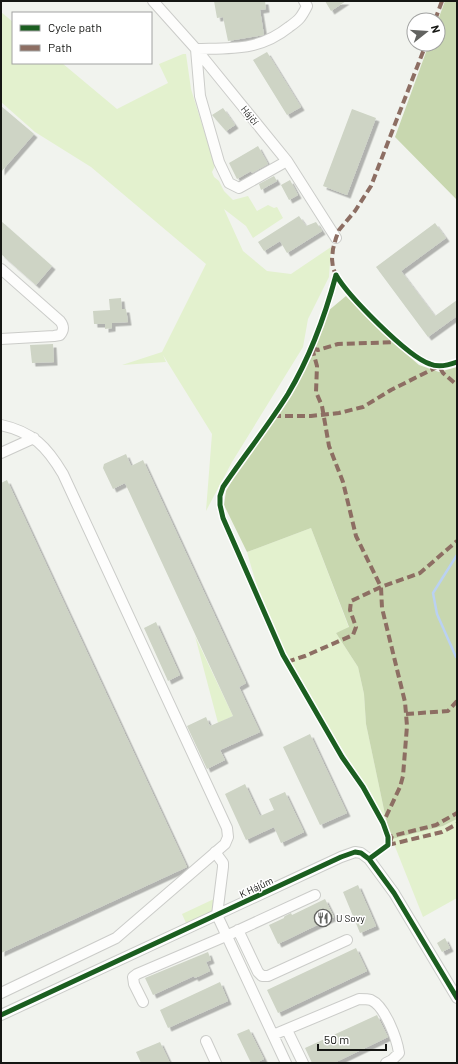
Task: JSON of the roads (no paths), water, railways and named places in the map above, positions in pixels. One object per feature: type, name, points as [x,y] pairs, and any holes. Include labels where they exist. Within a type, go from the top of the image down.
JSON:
[{"type":"street","name":"Hájčí","points":[[153,1],[196,49],[287,161],[336,238]]},
{"type":"street","points":[[287,161],[239,188],[229,183],[219,162],[200,96],[196,49],[242,48],[267,42],[302,17],[307,6],[304,1]]},
{"type":"street","points":[[1,268],[45,306],[63,324],[63,328],[60,335],[1,339]]},
{"type":"street","points":[[1,425],[34,438],[45,447],[63,474],[226,828],[228,837],[227,840],[215,852],[116,938],[1,993]]},
{"type":"street","points":[[1,453],[34,438]]},
{"type":"street","points":[[215,852],[223,863],[217,915],[286,1063]]},
{"type":"street","name":"K Hájům","points":[[1,1015],[341,857],[355,852],[361,853],[369,859],[394,893],[454,985],[457,998]]},
{"type":"street","points":[[143,1002],[134,984],[133,977],[137,974],[226,936],[315,895]]},
{"type":"street","points":[[238,930],[258,972],[262,976],[268,976],[347,940]]},
{"type":"street","points":[[273,1035],[359,999],[371,1000],[381,1007],[397,1042],[399,1052],[392,1060],[386,1063]]},
{"type":"street","points":[[287,1030],[303,1063]]},
{"type":"street","points":[[206,1041],[216,1063]]},
{"type":"waterway","points":[[456,657],[437,614],[433,593],[457,555]]},
{"type":"place","name":"U Sovy","points":[[323,918]]}]
